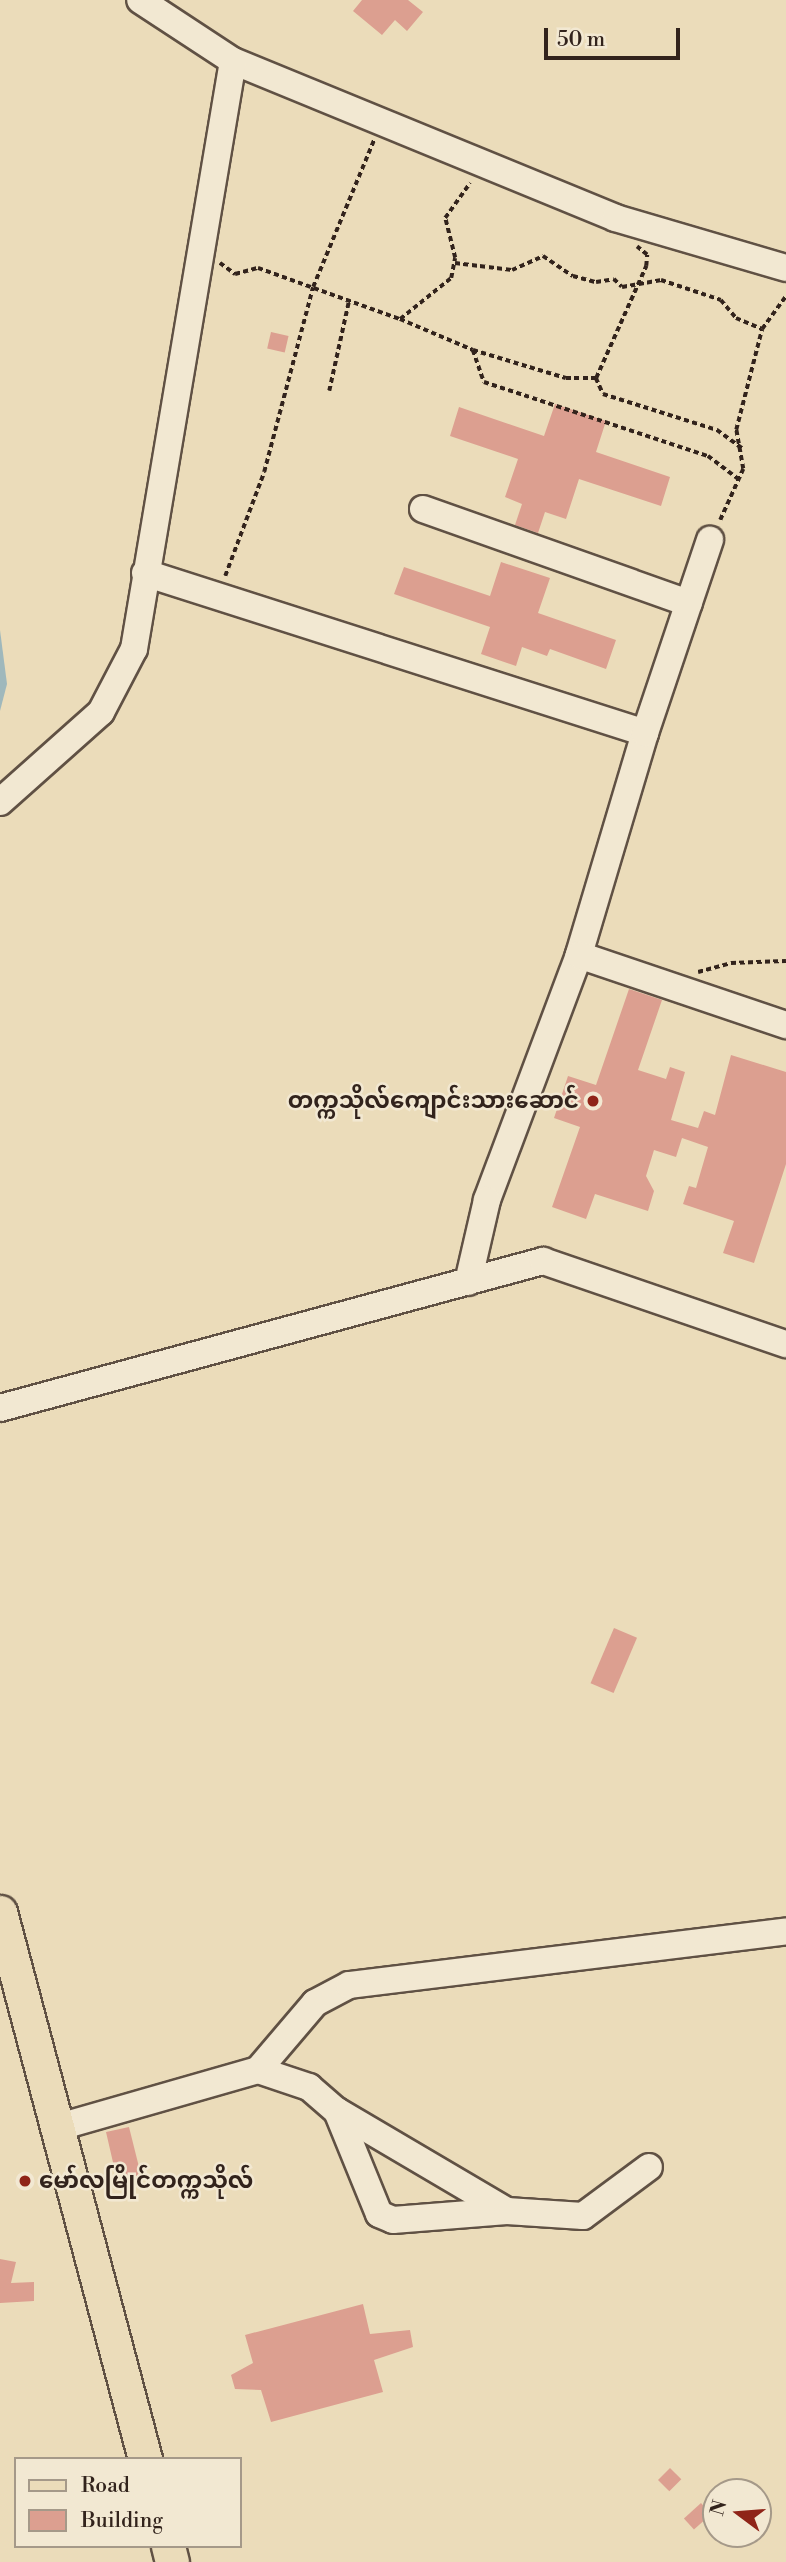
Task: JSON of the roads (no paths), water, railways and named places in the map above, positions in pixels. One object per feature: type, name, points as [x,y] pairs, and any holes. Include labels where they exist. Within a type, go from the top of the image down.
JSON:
[{"type":"main road","points":[[0,1912],[144,2457]]},
{"type":"street","points":[[140,0],[233,61],[649,228],[786,268]]},
{"type":"street","points":[[0,802],[101,712],[134,649],[233,61]]},
{"type":"street","points":[[423,509],[689,603]]},
{"type":"street","points":[[468,1282],[487,1200],[579,955],[645,733],[710,540]]},
{"type":"street","points":[[145,573],[645,733]]},
{"type":"street","points":[[579,955],[786,1025]]},
{"type":"street","points":[[0,1408],[543,1261],[786,1344]]},
{"type":"street","points":[[59,2127],[258,2070],[315,2003],[349,1985],[786,1931]]},
{"type":"street","points":[[258,2070],[309,2087],[337,2111],[507,2211]]},
{"type":"street","points":[[337,2111],[385,2218],[507,2211],[583,2216],[649,2167]]},
{"type":"water","points":[[0,630],[7,684],[0,711]]},
{"type":"place","name":"တက္ကသိုလ်ကျောင်းသားဆောင်","points":[[593,1101]]},
{"type":"place","name":"မော်လမြိုင်တက္ကသိုလ်","points":[[25,2181]]}]
